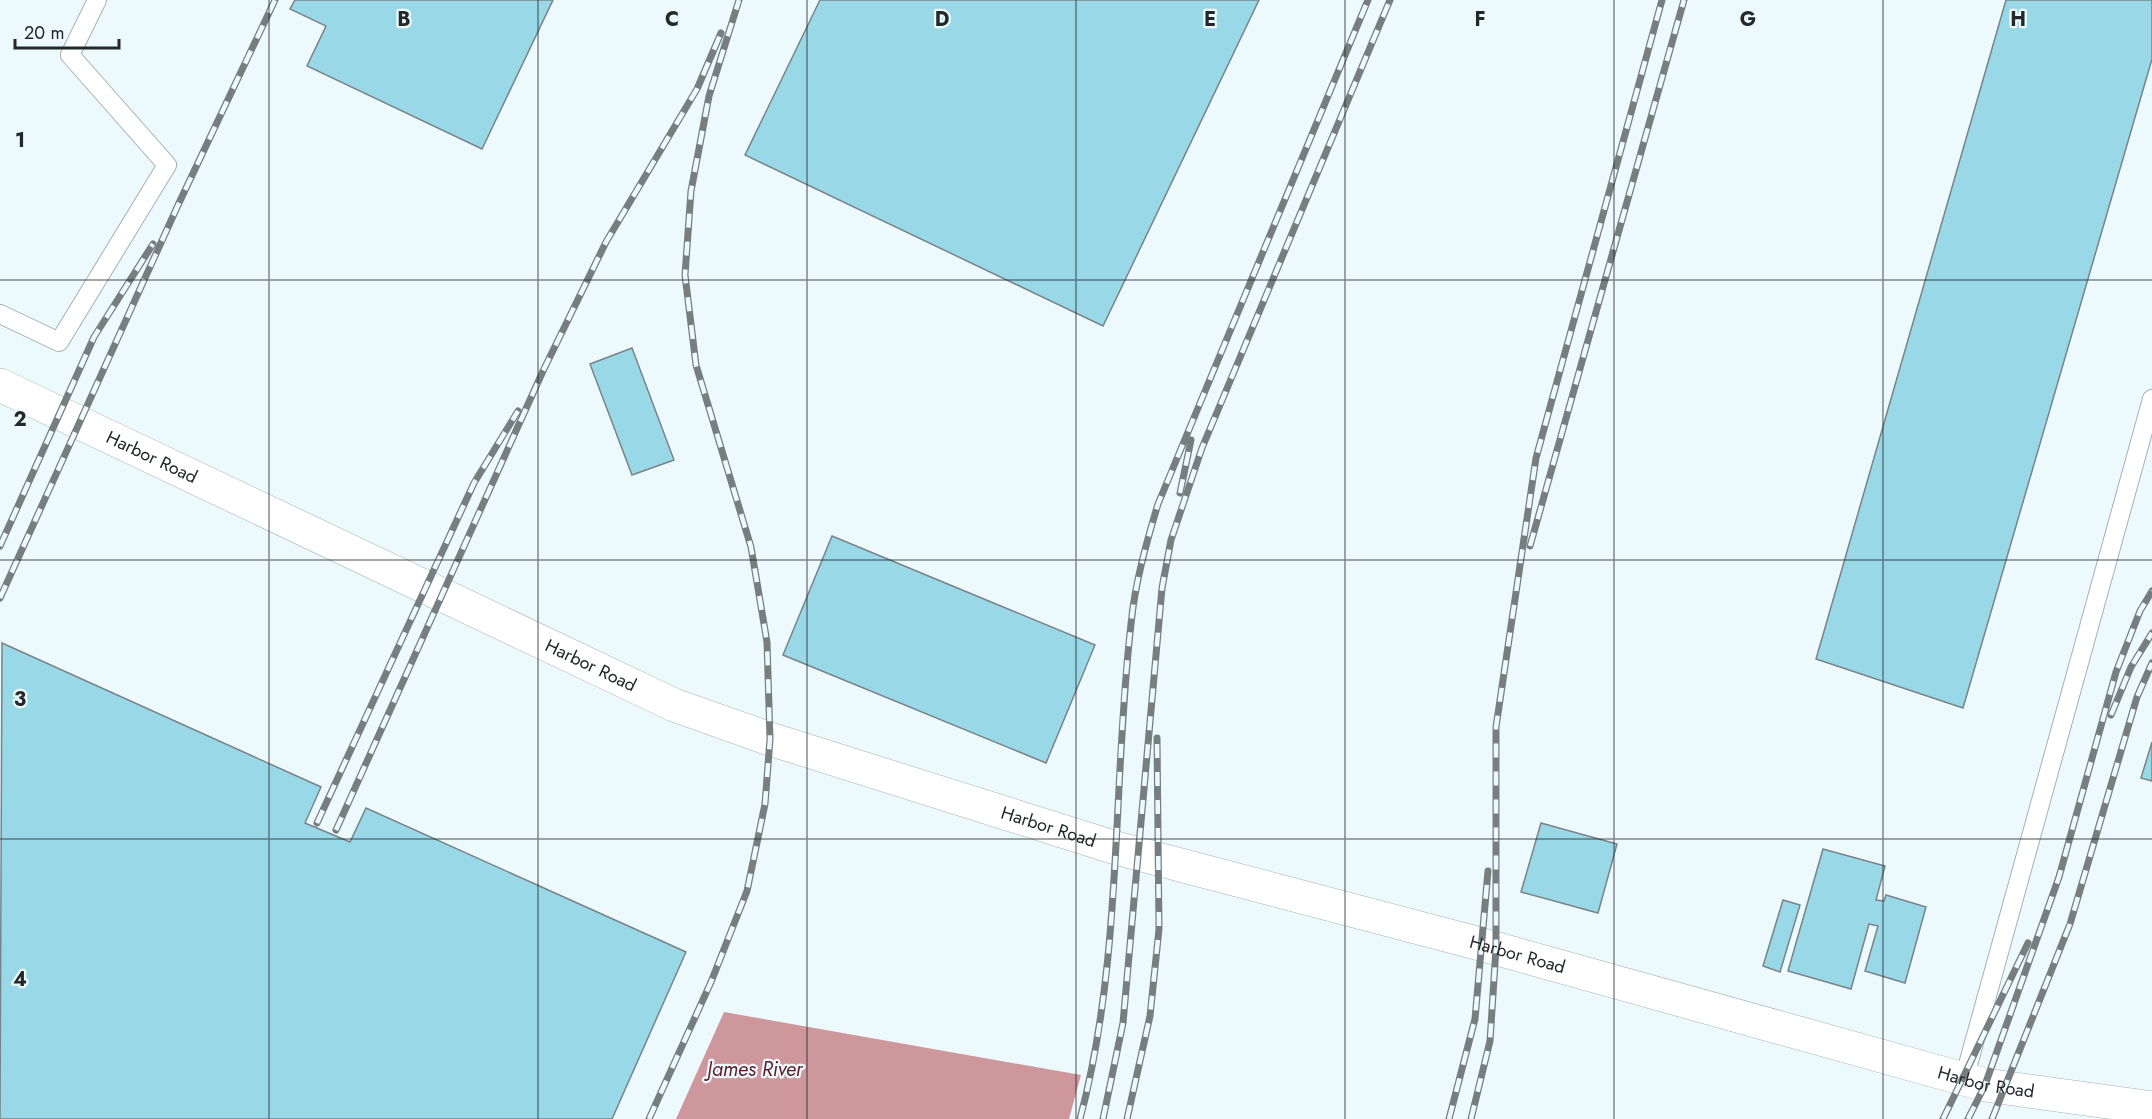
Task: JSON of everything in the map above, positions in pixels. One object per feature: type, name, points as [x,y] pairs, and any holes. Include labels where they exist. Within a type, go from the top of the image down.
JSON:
[{"type":"street","name":"Harbor Road","points":[[0,385],[674,705],[770,739],[1116,848],[1480,944],[1985,1085],[2152,1108]]},
{"type":"lane","points":[[0,314],[59,342],[167,165],[70,56],[98,0]]},
{"type":"lane","points":[[1964,1079],[2152,399]]},
{"type":"water","name":"James River","points":[[724,1012],[1081,1075],[1069,1119],[676,1119]]},
{"type":"building","points":[[295,0],[553,0],[482,149],[307,66],[326,26],[290,9]]},
{"type":"building","points":[[820,0],[1259,0],[1103,326],[745,155]]},
{"type":"building","points":[[2006,0],[2152,0],[2152,59],[1963,708],[1816,659]]},
{"type":"building","points":[[632,348],[674,460],[632,475],[590,364]]},
{"type":"building","points":[[832,536],[1095,645],[1046,763],[783,655]]},
{"type":"building","points":[[2,643],[321,787],[305,823],[350,842],[366,808],[686,952],[612,1119],[0,1119]]},
{"type":"building","points":[[2152,742],[2152,781],[2141,778]]},
{"type":"building","points":[[1541,823],[1617,844],[1598,913],[1521,892]]},
{"type":"building","points":[[1823,849],[1885,866],[1876,900],[1884,901],[1886,895],[1926,907],[1905,983],[1865,971],[1878,926],[1869,924],[1851,989],[1788,971]]},
{"type":"building","points":[[1783,900],[1800,905],[1780,972],[1763,966]]},
{"type":"railway","points":[[0,598],[179,203],[275,0]]},
{"type":"railway","points":[[649,1119],[711,982],[747,891],[765,804],[770,739],[767,642],[751,547],[696,365],[685,275],[691,191],[709,96],[739,0]]},
{"type":"railway","points":[[1080,1119],[1094,1058],[1103,997],[1110,935],[1125,686],[1133,609],[1145,549],[1158,504],[1368,0]]},
{"type":"railway","points":[[1103,1119],[1123,1023],[1162,588],[1171,540],[1202,448],[1390,0]]},
{"type":"railway","points":[[1471,1119],[1490,1041],[1496,948],[1496,727],[1536,458],[1662,0]]},
{"type":"railway","points":[[1530,546],[1684,0]]},
{"type":"railway","points":[[336,830],[543,371],[606,242],[697,89],[721,33]]},
{"type":"railway","points":[[0,546],[94,337],[153,244]]},
{"type":"railway","points":[[317,823],[474,483],[518,411]]},
{"type":"railway","points":[[1180,493],[1191,440]]},
{"type":"railway","points":[[1968,1119],[1985,1085],[2059,877],[2116,672],[2140,611],[2152,591]]},
{"type":"railway","points":[[2111,715],[2131,667],[2152,633]]},
{"type":"railway","points":[[1992,1119],[2070,924],[2137,697],[2152,663]]},
{"type":"railway","points":[[1127,1119],[1150,1016],[1159,929],[1157,738]]},
{"type":"railway","points":[[1449,1119],[1475,1019],[1488,871]]},
{"type":"railway","points":[[1943,1119],[2028,943]]}]
